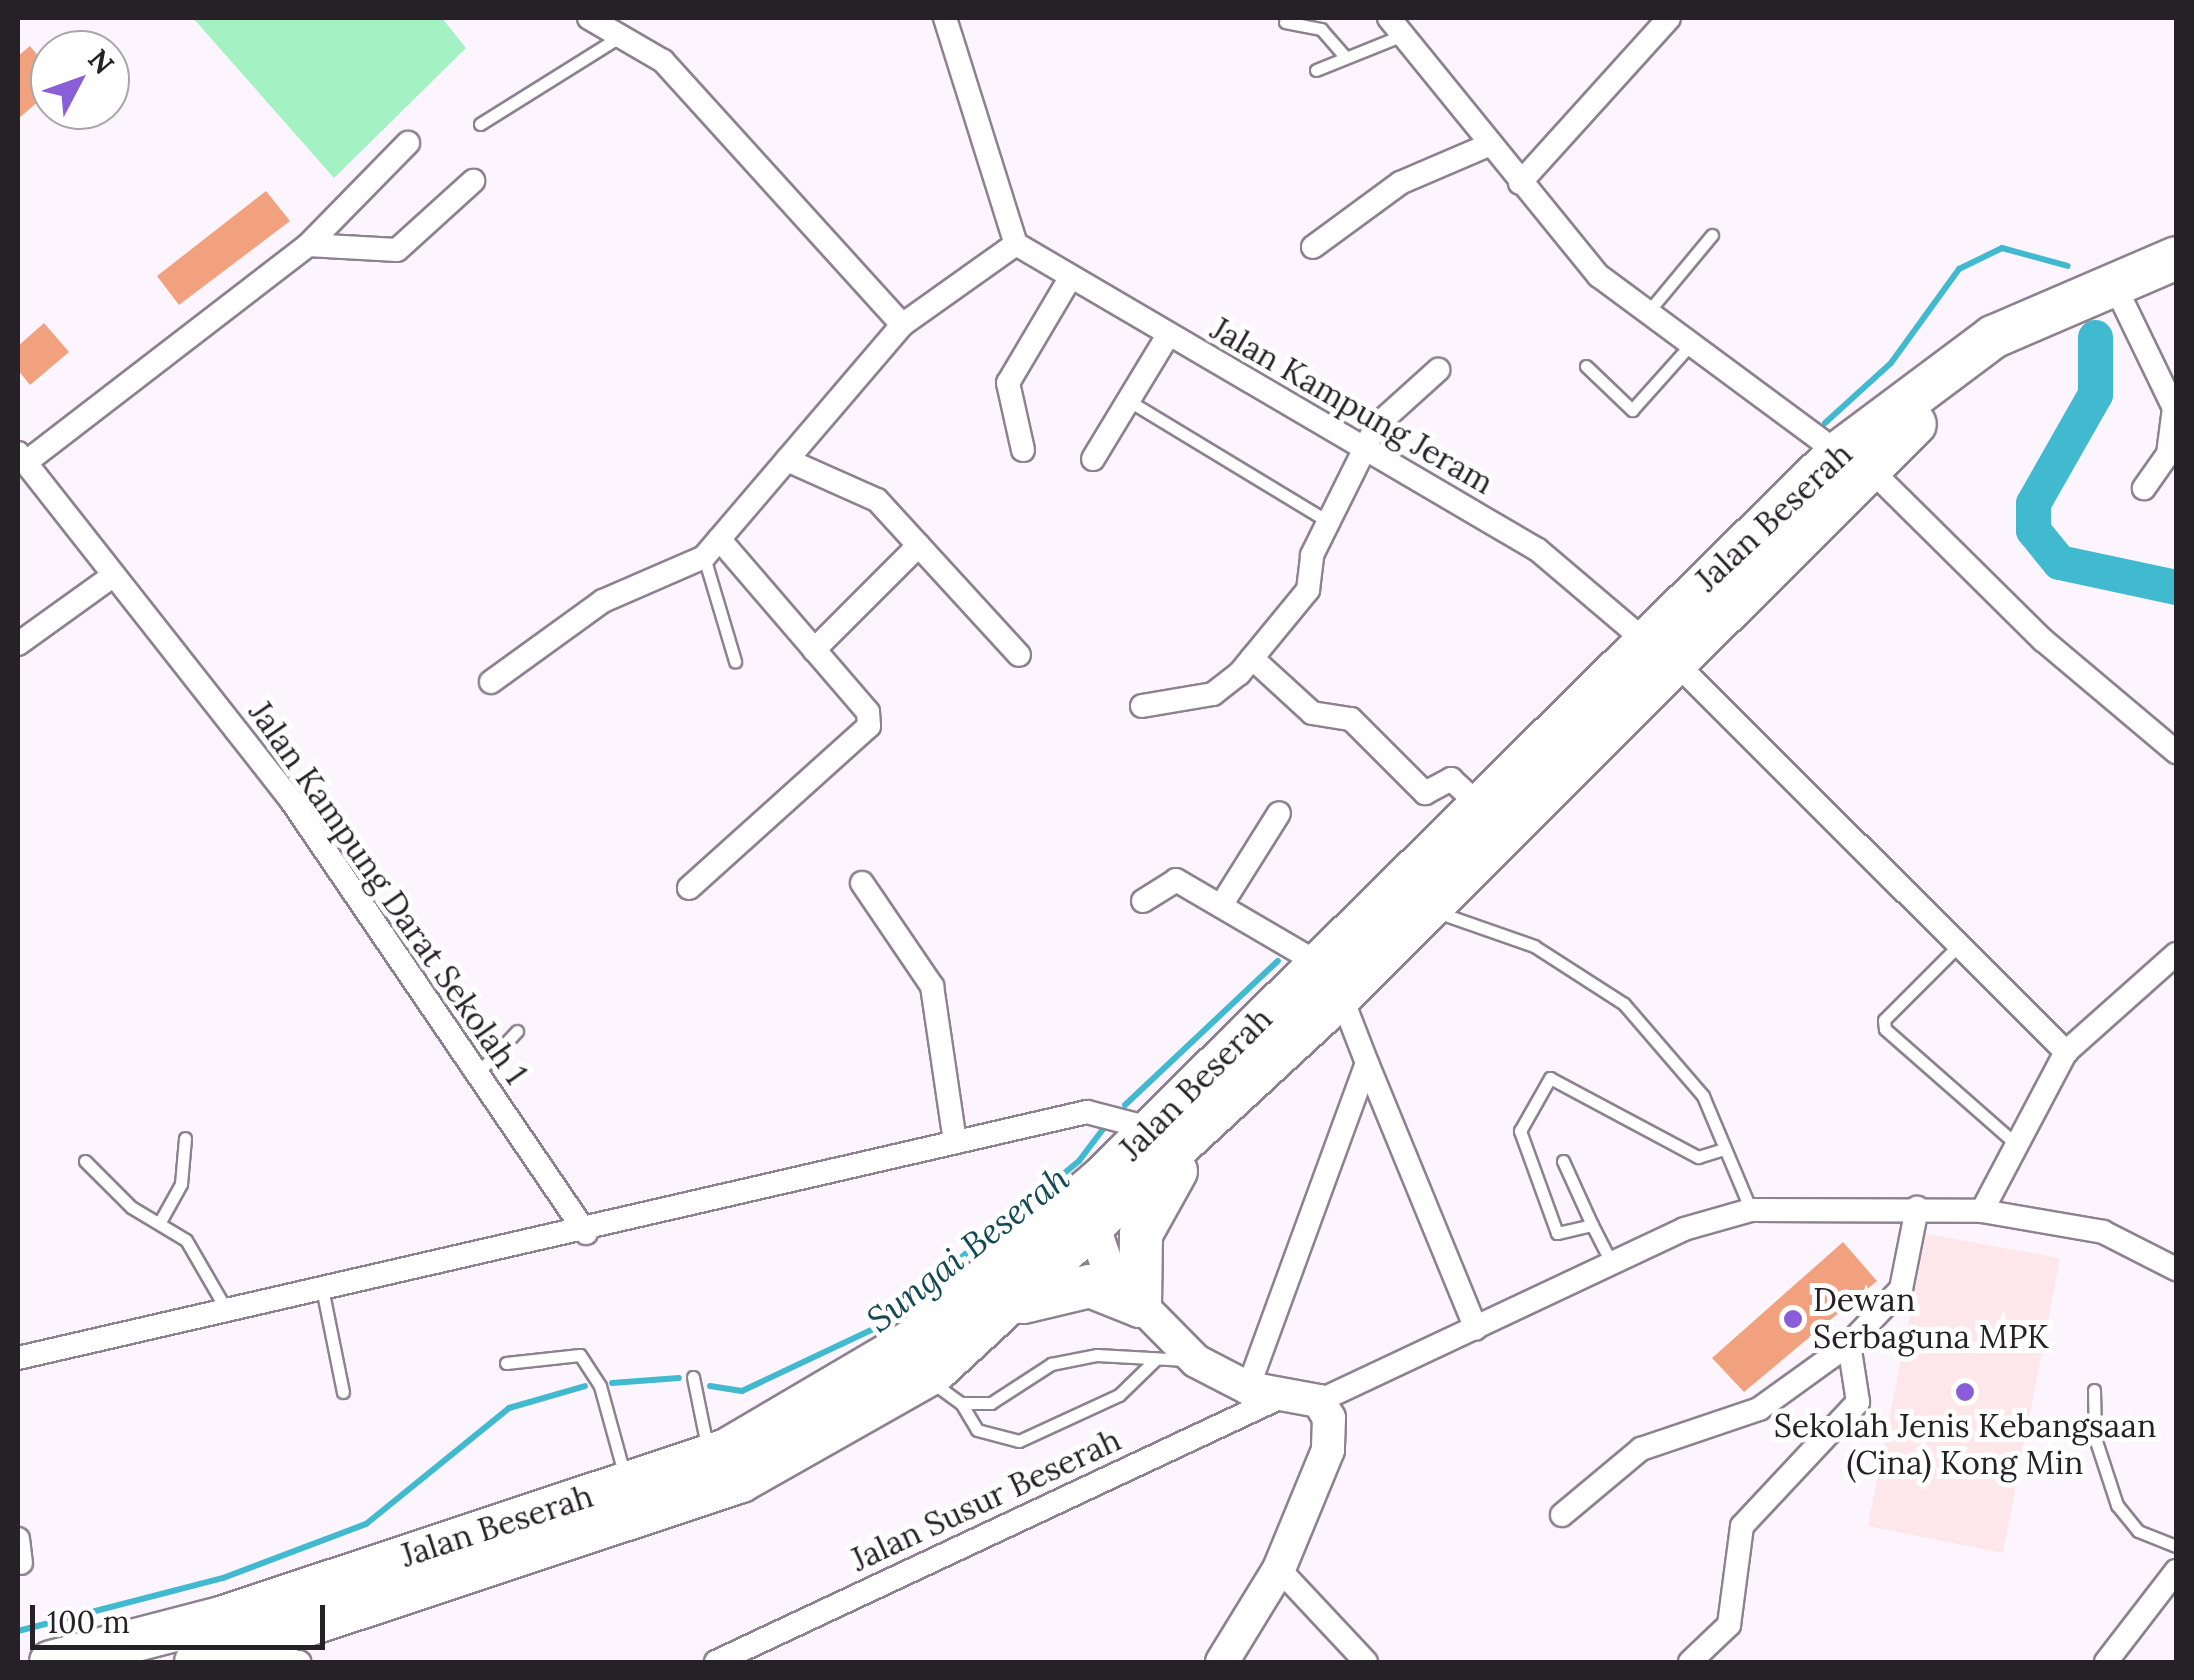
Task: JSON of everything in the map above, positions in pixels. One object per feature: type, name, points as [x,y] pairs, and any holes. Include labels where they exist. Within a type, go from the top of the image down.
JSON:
[{"type":"highway","name":"Jalan Beserah","points":[[51,1662],[222,1618],[709,1456],[912,1341],[1050,1225],[1149,1128],[1329,980],[1430,910],[1659,651],[1853,460],[2094,289],[2176,258]]},
{"type":"highway","name":"Jalan Beserah","points":[[215,1658],[740,1481],[926,1378],[1014,1306],[1209,1121],[1478,805],[1659,651]]},
{"type":"highway","points":[[1014,1306],[1090,1286],[1140,1306],[1141,1234],[1209,1121]]},
{"type":"highway","points":[[1050,1225],[1095,1230],[1100,1179]]},
{"type":"street","points":[[589,18],[625,34],[663,60],[902,326]]},
{"type":"street","points":[[491,682],[603,600],[712,548],[902,326],[1016,244],[945,18]]},
{"type":"street","points":[[1520,183],[1669,18]]},
{"type":"street","points":[[1396,26],[1599,276],[1853,460],[2044,640],[2176,752]]},
{"type":"street","points":[[21,458],[308,245],[408,144]]},
{"type":"street","points":[[1313,247],[1400,183],[1491,144]]},
{"type":"street","points":[[308,245],[397,250],[473,181]]},
{"type":"street","name":"Jalan Kampung Jeram","points":[[1016,244],[1168,338],[1538,550],[1659,651],[2066,1052]]},
{"type":"street","points":[[1023,450],[1008,383],[1070,278]]},
{"type":"street","points":[[2094,289],[2174,408],[2168,454],[2144,488]]},
{"type":"street","points":[[1093,459],[1168,338]]},
{"type":"street","points":[[1142,706],[1213,694],[1252,658],[1308,590],[1329,522],[1362,451],[1393,407],[1438,370]]},
{"type":"street","name":"Jalan Kampung Darat Sekolah 1","points":[[21,458],[291,800],[586,1234]]},
{"type":"street","points":[[787,460],[877,500],[1019,655]]},
{"type":"street","points":[[814,650],[920,545]]},
{"type":"street","points":[[689,888],[869,726],[814,650],[712,548]]},
{"type":"street","points":[[18,644],[114,574]]},
{"type":"street","points":[[1252,658],[1312,713],[1351,718],[1425,793],[1451,779],[1478,805]]},
{"type":"street","points":[[1222,904],[1278,812]]},
{"type":"street","points":[[1144,902],[1171,879],[1222,904],[1329,980],[1476,1328]]},
{"type":"street","points":[[862,883],[932,986],[955,1142]]},
{"type":"street","points":[[1982,1212],[2066,1052],[2176,954]]},
{"type":"street","points":[[1248,1388],[1367,1064]]},
{"type":"street","points":[[18,1358],[322,1288],[586,1234],[1088,1112],[1149,1128]]},
{"type":"street","points":[[1095,1230],[1099,1256],[1140,1306],[1196,1361],[1248,1388],[1319,1401],[1612,1264],[1751,1210],[1917,1208],[1982,1212],[2102,1232],[2176,1269]]},
{"type":"street","points":[[1562,1515],[1641,1449],[1743,1416],[1849,1344],[1901,1289],[1917,1208]]},
{"type":"street","points":[[1690,1662],[1729,1625],[1742,1526],[1858,1402],[1849,1344]]},
{"type":"street","name":"Jalan Susur Beserah","points":[[716,1662],[1283,1396]]},
{"type":"street","points":[[1222,1662],[1279,1569],[1328,1450],[1319,1401]]},
{"type":"street","points":[[18,1539],[21,1563]]},
{"type":"street","points":[[1279,1569],[1366,1662]]},
{"type":"street","points":[[2106,1662],[2176,1571]]},
{"type":"street","points":[[215,1658],[299,1662]]},
{"type":"lane","points":[[1285,22],[1322,29],[1345,57]]},
{"type":"lane","points":[[1316,70],[1396,26]]},
{"type":"lane","points":[[480,124],[625,34]]},
{"type":"lane","points":[[1647,312],[1712,235]]},
{"type":"lane","points":[[1586,366],[1632,410],[1691,344]]},
{"type":"lane","points":[[1129,400],[1329,522]]},
{"type":"lane","points":[[712,548],[735,661]]},
{"type":"lane","points":[[1430,910],[1534,946],[1624,1004],[1680,1059],[1751,1210]]},
{"type":"lane","points":[[1959,946],[1884,1020],[1885,1030],[2018,1146]]},
{"type":"lane","points":[[475,1076],[517,1031]]},
{"type":"lane","points":[[1592,1225],[1557,1233],[1520,1131],[1550,1078],[1698,1157],[1724,1149]]},
{"type":"lane","points":[[161,1220],[181,1184],[185,1138]]},
{"type":"lane","points":[[86,1161],[130,1207],[161,1220],[186,1240],[226,1310]]},
{"type":"lane","points":[[1563,1161],[1612,1264]]},
{"type":"lane","points":[[322,1288],[343,1392]]},
{"type":"lane","points":[[506,1363],[580,1355],[600,1386],[627,1483]]},
{"type":"lane","points":[[961,1403],[991,1402],[1051,1364],[1156,1358],[1196,1361]]},
{"type":"lane","points":[[926,1378],[961,1403],[977,1430],[1019,1441],[1119,1395],[1156,1358]]},
{"type":"lane","points":[[693,1377],[709,1456]]},
{"type":"lane","points":[[2094,1390],[2095,1438],[2117,1505],[2138,1532],[2176,1546]]},
{"type":"shaded area","name":"Sekolah Jenis Kebangsaan (Cina) Kong Min","points":[[1926,1234],[2060,1258],[2003,1553],[1868,1526]]},
{"type":"green space","points":[[193,18],[442,18],[466,48],[334,178]]},
{"type":"building","points":[[30,46],[30,109],[18,119],[18,56]]},
{"type":"building","points":[[266,191],[290,221],[179,305],[157,276]]},
{"type":"building","points":[[44,323],[69,352],[30,385],[18,370],[18,346]]},
{"type":"building","name":"Dewan Serbaguna MPK","points":[[1843,1242],[1877,1281],[1744,1392],[1712,1358]]},
{"type":"waterway","name":"Sungai Beserah","points":[[1825,423],[1891,363],[1959,269],[2002,248],[2068,266]]},
{"type":"waterway","name":"Sungai Beserah","points":[[2095,337],[2095,394],[2033,503],[2033,530],[2059,562],[2176,587]]},
{"type":"waterway","name":"Sungai Beserah","points":[[1125,1105],[1278,961]]},
{"type":"waterway","name":"Sungai Beserah","points":[[710,1386],[742,1391],[875,1328],[1079,1161],[1103,1129]]},
{"type":"waterway","name":"Sungai Beserah","points":[[612,1383],[679,1378]]},
{"type":"waterway","name":"Sungai Beserah","points":[[18,1631],[223,1578],[366,1524],[509,1408],[585,1386]]},
{"type":"place","name":"Dewan Serbaguna MPK","points":[[1793,1319]]},
{"type":"place","name":"Sekolah Jenis Kebangsaan (Cina) Kong Min","points":[[1965,1392]]}]
